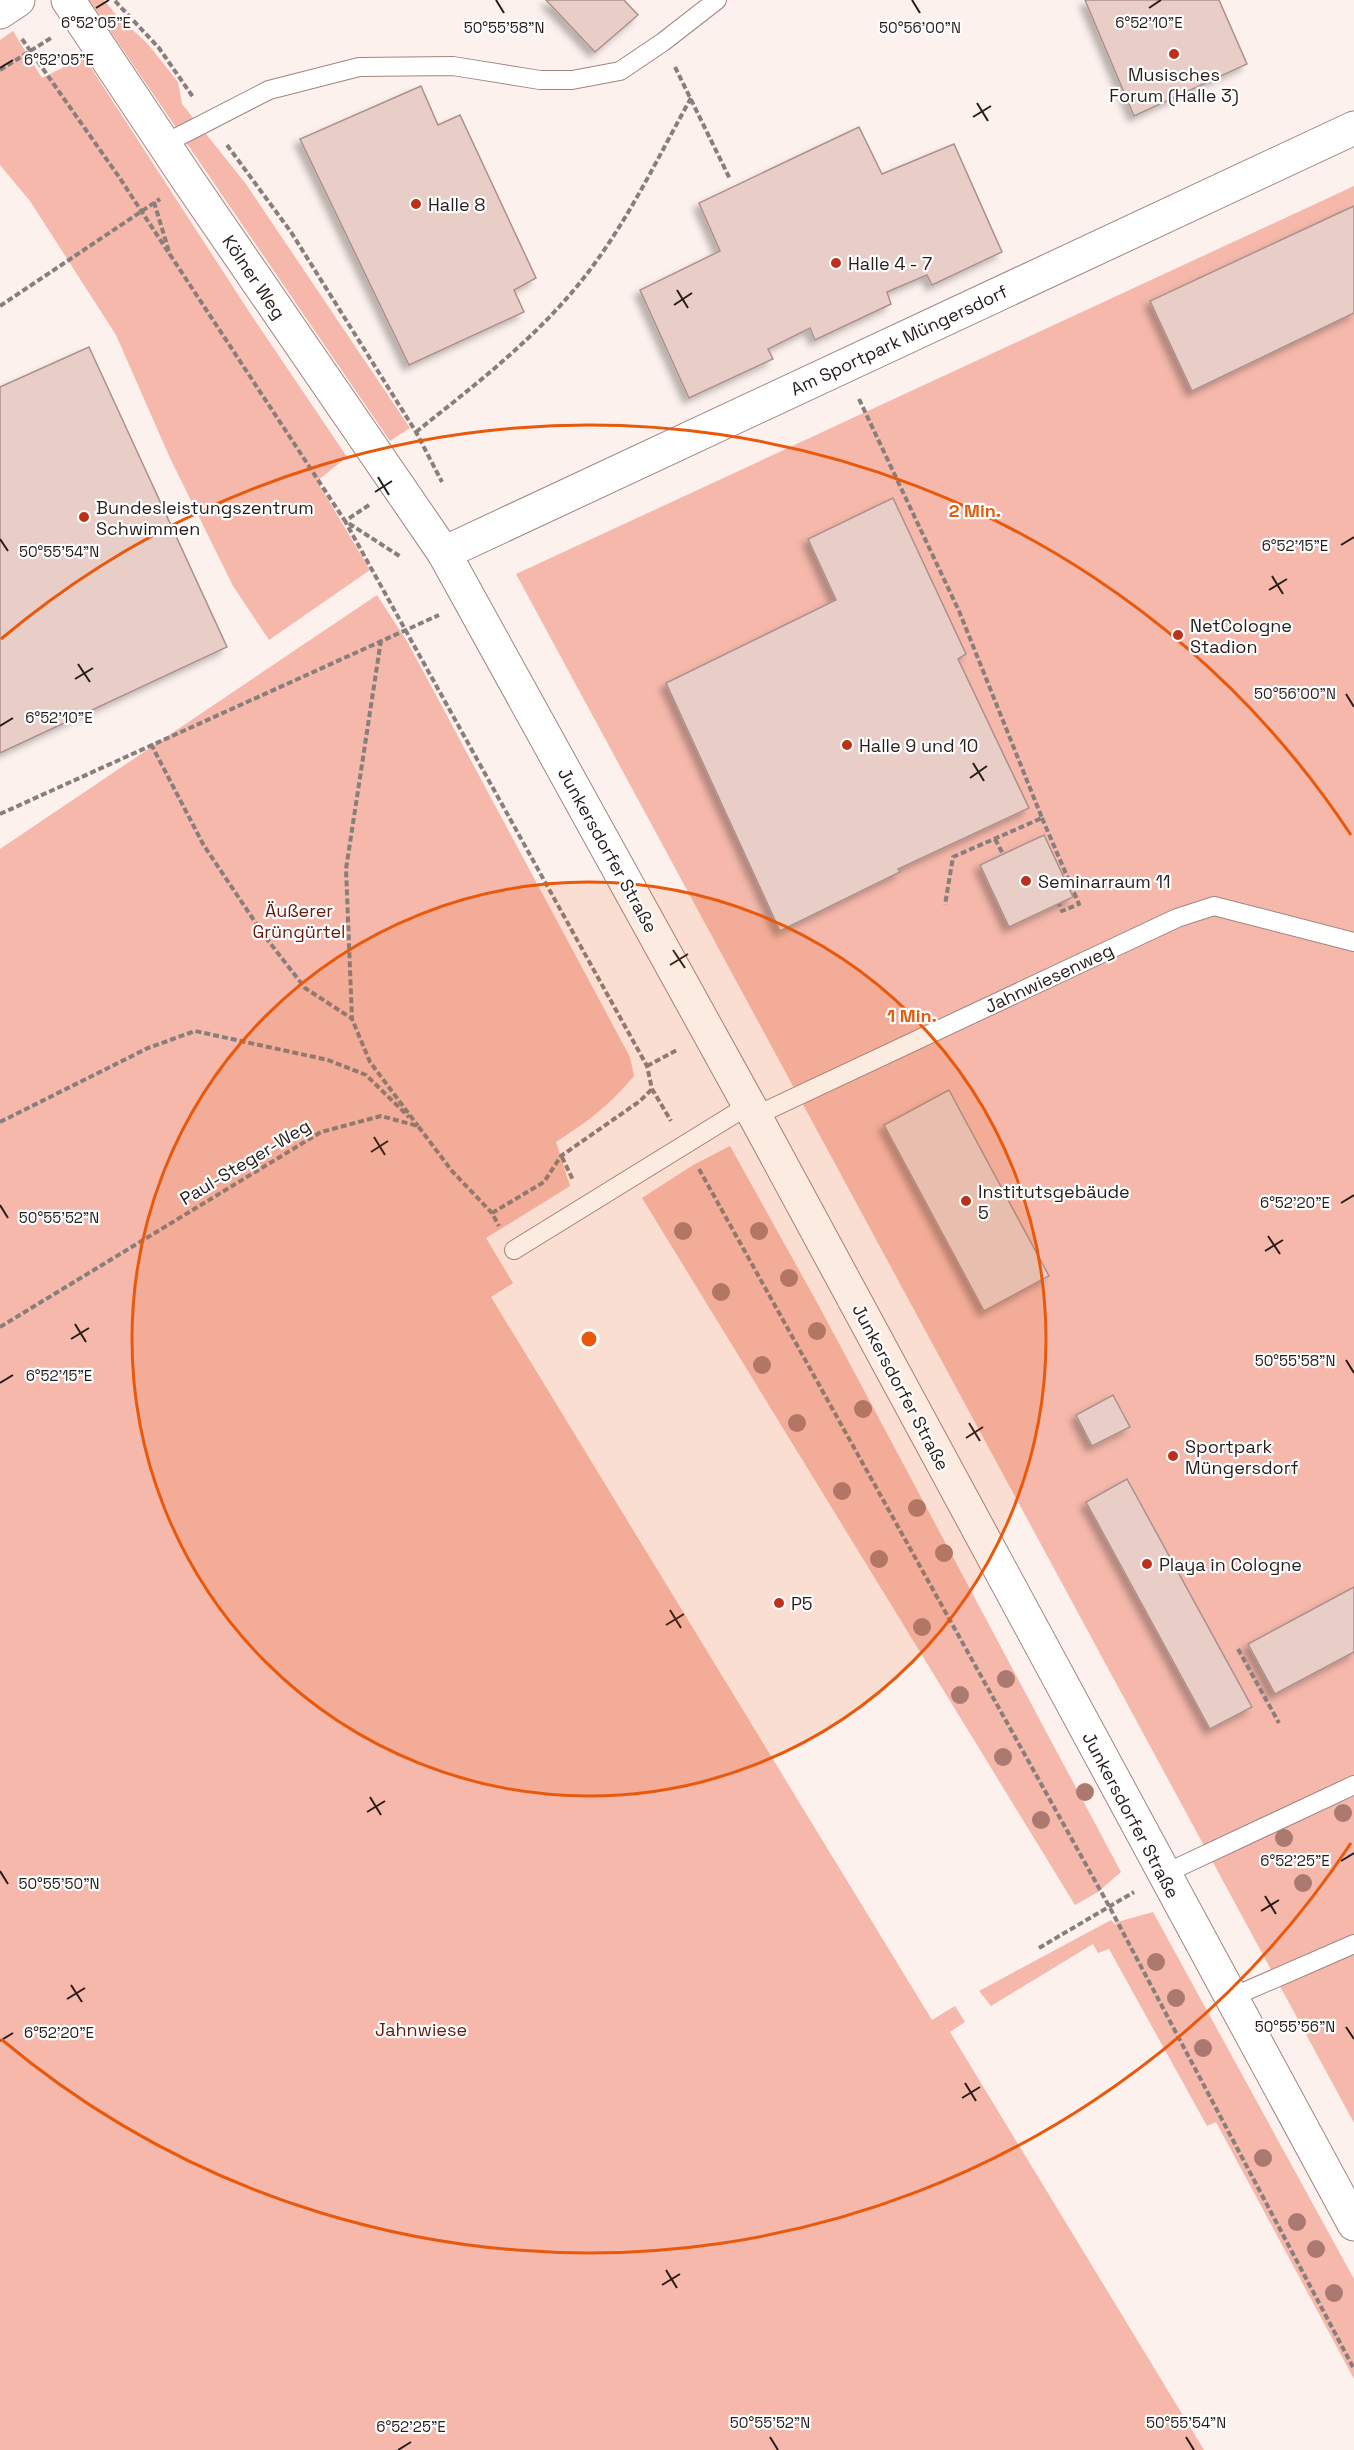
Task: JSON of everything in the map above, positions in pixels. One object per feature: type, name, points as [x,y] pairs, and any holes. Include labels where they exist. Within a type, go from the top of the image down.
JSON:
[{"type":"street","name":"Kölner Weg","points":[[68,0],[188,180],[444,553]]},
{"type":"street","name":"Am Sportpark Müngersdorf","points":[[444,553],[1354,128]]},
{"type":"street","name":"Junkersdorfer Straße","points":[[444,553],[752,1111],[1354,2224]]},
{"type":"lane","points":[[164,144],[208,119],[269,90],[359,67],[453,66],[540,80],[572,80],[620,71],[663,42],[717,0]]},
{"type":"lane","name":"Jahnwiesenweg","points":[[514,1250],[685,1144],[752,1111],[1177,918],[1214,906],[1354,942]]},
{"type":"lane","points":[[1164,1874],[1354,1785]]},
{"type":"lane","points":[[1230,1998],[1354,1944]]},
{"type":"path","points":[[115,0],[159,48],[291,232],[416,432],[444,487]]},
{"type":"path","points":[[8,7],[29,52],[141,213],[345,522],[407,630],[647,1066],[652,1089],[685,1144],[1109,1906],[1354,2369]]},
{"type":"path","points":[[663,42],[730,179]]},
{"type":"path","points":[[416,432],[512,356],[587,274],[616,231],[691,98]]},
{"type":"path","points":[[0,306],[188,180]]},
{"type":"path","points":[[844,365],[959,611],[1079,904],[1062,911],[1059,904]]},
{"type":"path","points":[[345,522],[397,486]]},
{"type":"path","points":[[0,814],[381,639],[407,630],[470,601]]},
{"type":"path","points":[[381,639],[346,869],[352,1019],[370,1062],[452,1171],[492,1214],[544,1182],[561,1156],[640,1101],[652,1089]]},
{"type":"path","points":[[152,744],[204,844],[263,934],[305,988],[352,1019]]},
{"type":"path","points":[[945,905],[953,857],[1042,818]]},
{"type":"path","points":[[995,838],[1003,854]]},
{"type":"path","points":[[0,1122],[148,1048],[195,1031],[328,1060],[366,1075],[418,1126]]},
{"type":"path","name":"Paul-Steger-Weg","points":[[0,1326],[321,1132],[381,1116],[418,1126]]},
{"type":"path","points":[[1238,1649],[1279,1723]]},
{"type":"path","points":[[1039,1947],[1164,1874]]},
{"type":"green space","points":[[89,0],[104,0],[117,16],[147,43],[178,82],[182,104],[246,184],[410,428],[390,441]]},
{"type":"green space","points":[[13,31],[42,78],[84,57],[248,310],[347,457],[317,481],[370,570],[269,640],[233,586],[170,458],[116,335],[30,201],[0,165],[0,40]]},
{"type":"green space","name":"Sportpark Müngersdorf","points":[[1354,186],[1354,2123],[516,574]]},
{"type":"green space","name":"Jahnwiese","points":[[377,595],[408,643],[630,1057],[634,1076],[598,1112],[556,1142],[570,1186],[486,1238],[513,1283],[491,1297],[932,2020],[955,2006],[965,2022],[950,2032],[1204,2450],[0,2450],[0,849]]},
{"type":"green space","points":[[730,1146],[819,1306],[1121,1872],[1098,1892],[1075,1905],[642,1198],[693,1165]]},
{"type":"green space","points":[[1153,1912],[1354,2279],[1354,2379],[1216,2122],[1207,2126],[1109,1949],[1098,1953],[1093,1944],[991,2006],[979,1991],[1111,1920],[1116,1925],[1117,1922]]},
{"type":"building","points":[[546,0],[624,0],[638,15],[595,52]]},
{"type":"building","name":"Musisches Forum (Halle 3)","points":[[1085,0],[1219,0],[1247,64],[1134,116]]},
{"type":"building","name":"Halle 8","points":[[421,86],[438,125],[460,115],[536,278],[514,290],[524,312],[409,365],[300,139]]},
{"type":"building","name":"Halle 4 - 7","points":[[859,127],[882,174],[954,144],[1002,252],[932,285],[927,275],[887,292],[891,304],[815,340],[810,328],[768,349],[773,359],[689,398],[640,290],[720,251],[699,203]]},
{"type":"building","points":[[1354,206],[1354,313],[1192,391],[1150,301]]},
{"type":"building","name":"Bundesleistungszentrum Schwimmen","points":[[89,347],[227,647],[0,753],[0,387]]},
{"type":"building","name":"Halle 9 und 10","points":[[893,498],[966,654],[958,659],[1029,808],[898,869],[900,872],[780,931],[666,683],[836,600],[808,539]]},
{"type":"building","name":"Seminarraum 11","points":[[1044,835],[1073,897],[1009,927],[980,865]]},
{"type":"building","name":"Institutsgebäude 5","points":[[949,1090],[1049,1276],[984,1311],[884,1125]]},
{"type":"building","points":[[1113,1395],[1130,1427],[1092,1446],[1076,1415]]},
{"type":"building","name":"Playa in Cologne","points":[[1127,1479],[1252,1707],[1210,1729],[1086,1502]]},
{"type":"building","name":"Playa in Cologne","points":[[1354,1587],[1354,1652],[1275,1694],[1248,1644]]},
{"type":"place","name":"Musisches Forum (Halle 3)","points":[[1174,54]]},
{"type":"place","name":"Halle 8","points":[[416,204]]},
{"type":"place","name":"Halle 4 - 7","points":[[836,263]]},
{"type":"place","name":"Bundesleistungszentrum Schwimmen","points":[[84,517]]},
{"type":"place","name":"NetCologne Stadion","points":[[1178,635]]},
{"type":"place","name":"Halle 9 und 10","points":[[847,745]]},
{"type":"place","name":"Seminarraum 11","points":[[1026,881]]},
{"type":"place","name":"Institutsgebäude 5","points":[[966,1201]]},
{"type":"place","name":"Sportpark Müngersdorf","points":[[1173,1456]]},
{"type":"place","name":"Playa in Cologne","points":[[1147,1564]]},
{"type":"place","name":"P5","points":[[779,1603]]},
{"type":"park label","name":"Äußerer Grüngürtel","points":[[299,920]]}]
